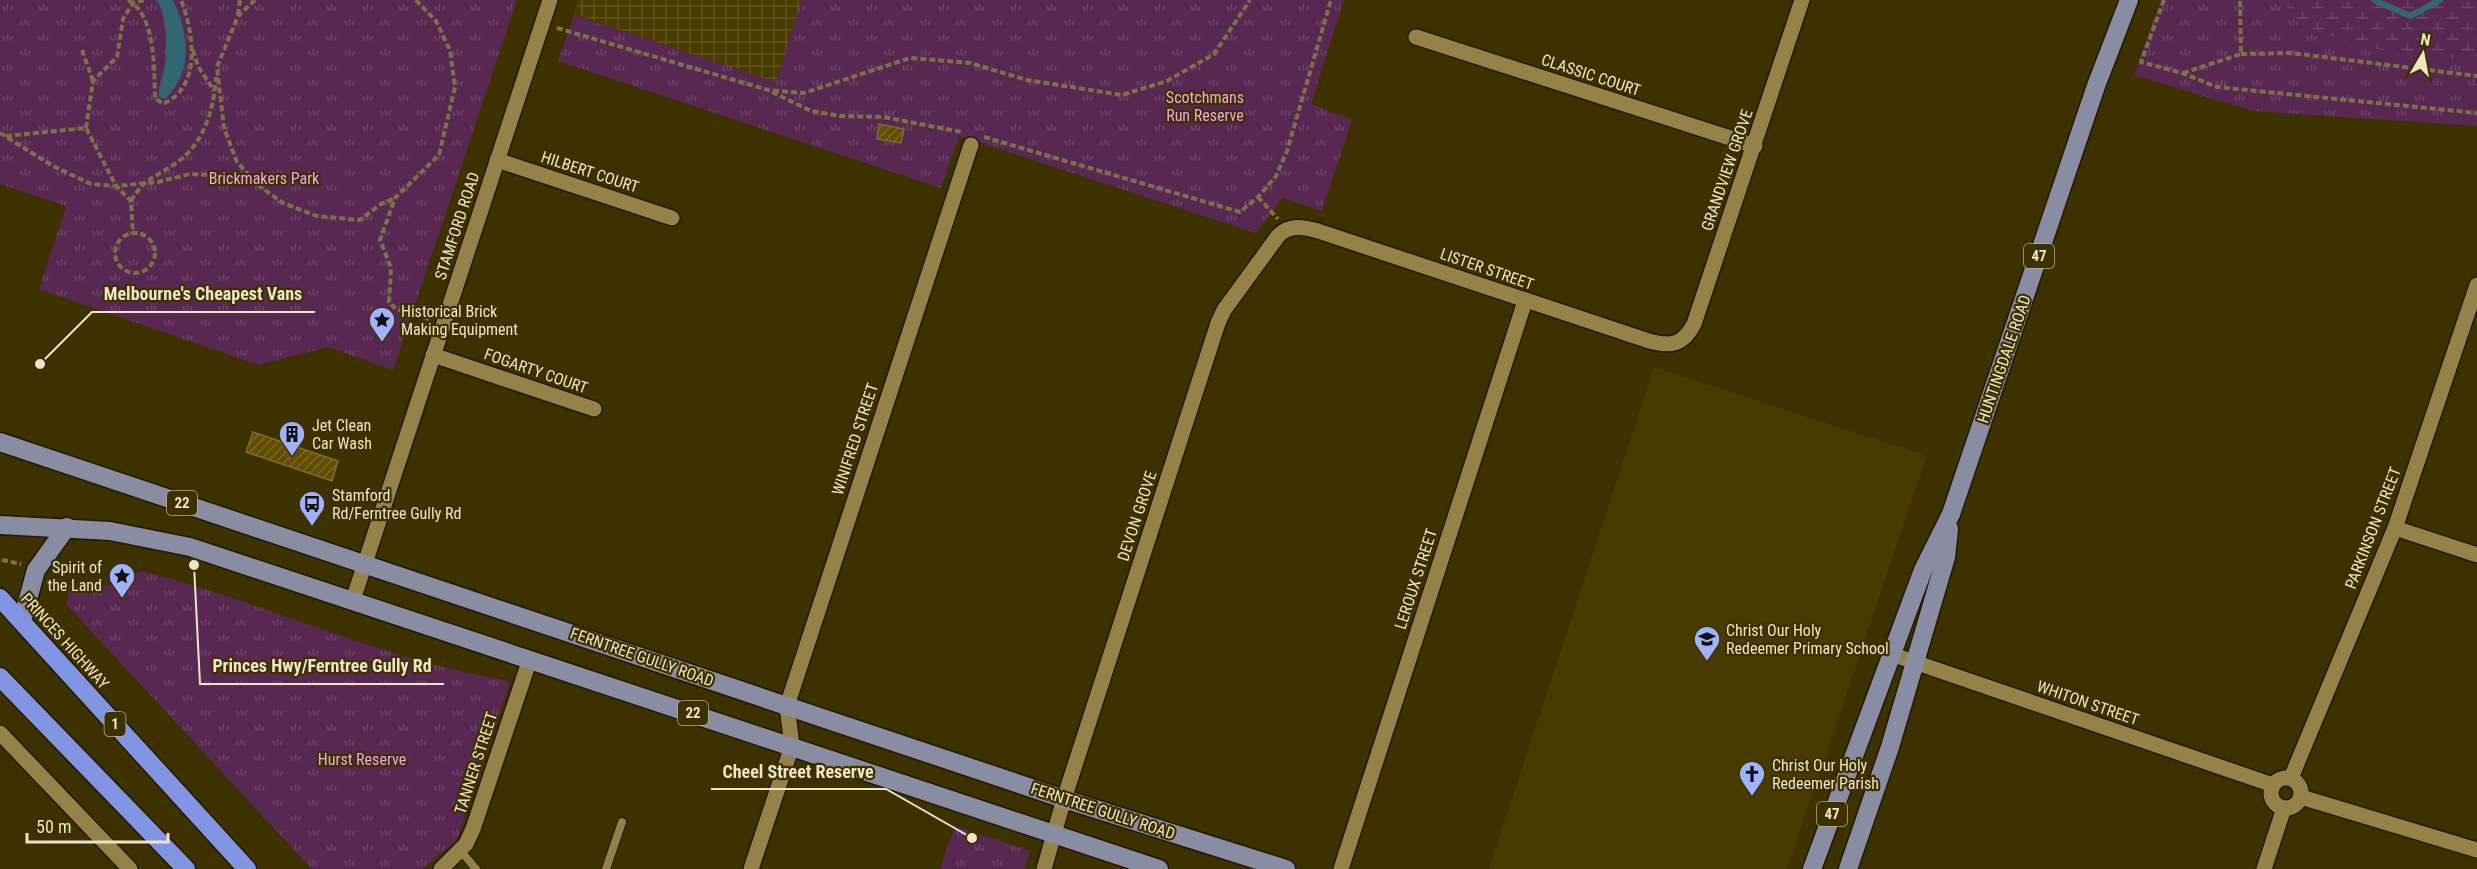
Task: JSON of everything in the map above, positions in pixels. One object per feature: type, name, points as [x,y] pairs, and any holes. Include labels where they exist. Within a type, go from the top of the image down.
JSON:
[{"type":"highway","name":"PRINCES HIGHWAY","points":[[0,598],[247,869]]},
{"type":"highway","points":[[0,677],[186,869]]},
{"type":"main road","name":"HUNTINGDALE ROAD","points":[[1812,869],[1923,570],[1952,514],[2096,86],[2129,0]]},
{"type":"main road","name":"FERNTREE GULLY ROAD","points":[[0,442],[1064,799],[1286,869]]},
{"type":"main road","name":"HUNTINGDALE ROAD","points":[[1848,869],[1890,747],[1946,557],[1952,514]]},
{"type":"main road","name":"22","points":[[0,525],[67,527],[165,540],[353,600],[1160,869]]},
{"type":"main road","points":[[22,621],[36,570],[67,527]]},
{"type":"street","name":"STAMFORD ROAD","points":[[353,600],[550,0]]},
{"type":"street","name":"GRANDVIEW GROVE","points":[[1674,345],[1684,338],[1694,324],[1802,0]]},
{"type":"street","name":"CLASSIC COURT","points":[[1416,37],[1755,146]]},
{"type":"street","name":"WINIFRED STREET","points":[[792,746],[787,706],[972,138]]},
{"type":"street","name":"HILBERT COURT","points":[[497,160],[672,218]]},
{"type":"street","name":"LISTER STREET","points":[[1287,229],[1304,228],[1318,231],[1649,341],[1674,345]]},
{"type":"street","name":"DEVON GROVE","points":[[1044,869],[1064,799],[1218,322],[1224,310],[1278,236],[1287,229]]},
{"type":"street","name":"PARKINSON STREET","points":[[2291,778],[2395,528],[2477,285]]},
{"type":"street","name":"LEROUX STREET","points":[[1341,869],[1525,301]]},
{"type":"street","name":"FOGARTY COURT","points":[[433,355],[594,409]]},
{"type":"street","points":[[2395,528],[2477,555]]},
{"type":"street","name":"WHITON STREET","points":[[1891,654],[2273,785]]},
{"type":"street","name":"TANNER STREET","points":[[441,869],[460,850],[473,829],[530,659]]},
{"type":"street","points":[[0,733],[130,869]]},
{"type":"street","points":[[751,869],[792,746]]},
{"type":"street","points":[[2284,778],[2291,778],[2298,784],[2301,797],[2295,806],[2284,808],[2272,800],[2273,785],[2284,778]]},
{"type":"street","points":[[2301,797],[2477,850]]},
{"type":"street","points":[[2264,869],[2284,808]]},
{"type":"lane","points":[[606,869],[622,822]]},
{"type":"lane","points":[[460,850],[476,869]]},
{"type":"path","points":[[128,0],[134,3],[142,14],[152,41],[155,98],[163,104],[176,98],[189,74],[193,50]]},
{"type":"path","points":[[93,81],[117,57],[123,19],[134,3],[145,0]]},
{"type":"path","points":[[181,0],[189,20],[193,50],[198,66],[215,93]]},
{"type":"path","points":[[133,233],[131,201],[141,184],[178,162],[198,142],[214,104],[217,67],[238,16],[240,0]]},
{"type":"path","points":[[238,16],[255,0]]},
{"type":"path","points":[[217,67],[224,128],[237,162],[258,185],[284,203],[317,216],[360,220],[381,204],[395,198],[439,155],[455,87],[450,50],[436,21],[416,0]]},
{"type":"path","points":[[768,90],[804,93],[910,58],[970,63],[1027,80],[1122,95],[1167,81],[1214,54],[1250,0]]},
{"type":"path","points":[[543,24],[768,90],[811,111],[841,116],[883,117],[972,138],[1240,212],[1258,197],[1276,176],[1287,151],[1331,0]]},
{"type":"path","points":[[2164,0],[2141,62],[2182,73],[2217,87],[2477,114]]},
{"type":"path","points":[[2240,0],[2241,54]]},
{"type":"path","points":[[82,50],[93,81],[86,128],[116,186],[131,201]]},
{"type":"path","points":[[2182,73],[2241,54],[2291,54],[2477,76]]},
{"type":"path","points":[[5,136],[86,128]]},
{"type":"path","points":[[0,133],[53,166],[91,184],[116,186],[141,184],[189,174],[228,176],[258,185]]},
{"type":"path","points":[[1258,197],[1287,229]]},
{"type":"path","points":[[395,198],[380,240],[391,268],[389,302],[396,309],[444,324]]},
{"type":"path","points":[[133,233],[146,236],[155,247],[154,261],[145,271],[138,274],[124,271],[119,266],[115,253],[120,240],[133,233]]},
{"type":"path","points":[[2,560],[26,566]]},
{"type":"shaded area","points":[[579,0],[802,0],[776,83],[574,14]]},
{"type":"shaded area","name":"Christ Our Holy Redeemer Primary School","points":[[1654,367],[1927,456],[1787,869],[1489,869]]},
{"type":"green space","name":"Brickmakers Park","points":[[0,0],[517,0],[393,370],[328,347],[258,365],[39,289],[66,206],[0,184]]},
{"type":"green space","name":"Scotchmans Run Reserve","points":[[802,0],[1344,0],[1311,104],[1352,120],[1322,211],[1282,198],[1256,233],[959,136],[941,188],[558,61],[574,15],[776,82]]},
{"type":"green space","points":[[2161,0],[2477,0],[2477,126],[2253,111],[2134,75]]},
{"type":"green space","points":[[2288,0],[2477,0],[2477,54],[2427,63],[2321,33],[2287,16]]},
{"type":"green space","name":"Hurst Reserve","points":[[142,571],[416,659],[463,672],[510,681],[457,839],[423,869],[312,869],[66,604],[70,584],[97,590]]},
{"type":"green space","points":[[955,826],[1030,851],[1024,869],[940,869]]},
{"type":"water","points":[[156,0],[173,0],[183,26],[185,39],[186,52],[181,77],[165,99],[159,97],[159,93],[165,62],[166,33],[160,6]]},
{"type":"building","points":[[879,124],[904,129],[901,143],[877,139]]},
{"type":"building","name":"Jet Clean Car Wash","points":[[253,432],[338,461],[332,481],[246,452]]},
{"type":"waterway","points":[[2374,0],[2410,16],[2440,0]]},
{"type":"place","name":"Historical Brick Making Equipment","points":[[382,343]]},
{"type":"place","name":"Melbourne's Cheapest Vans","points":[[40,364]]},
{"type":"place","name":"Jet Clean Car Wash","points":[[292,457]]},
{"type":"place","name":"Stamford Rd/Ferntree Gully Rd","points":[[312,527]]},
{"type":"place","name":"Princes Hwy/Ferntree Gully Rd","points":[[194,565]]},
{"type":"place","name":"Spirit of the Land","points":[[122,599]]},
{"type":"place","name":"Christ Our Holy Redeemer Primary School","points":[[1707,662]]},
{"type":"place","name":"Christ Our Holy Redeemer Parish","points":[[1752,797]]},
{"type":"place","name":"Cheel Street Reserve","points":[[972,838]]}]
